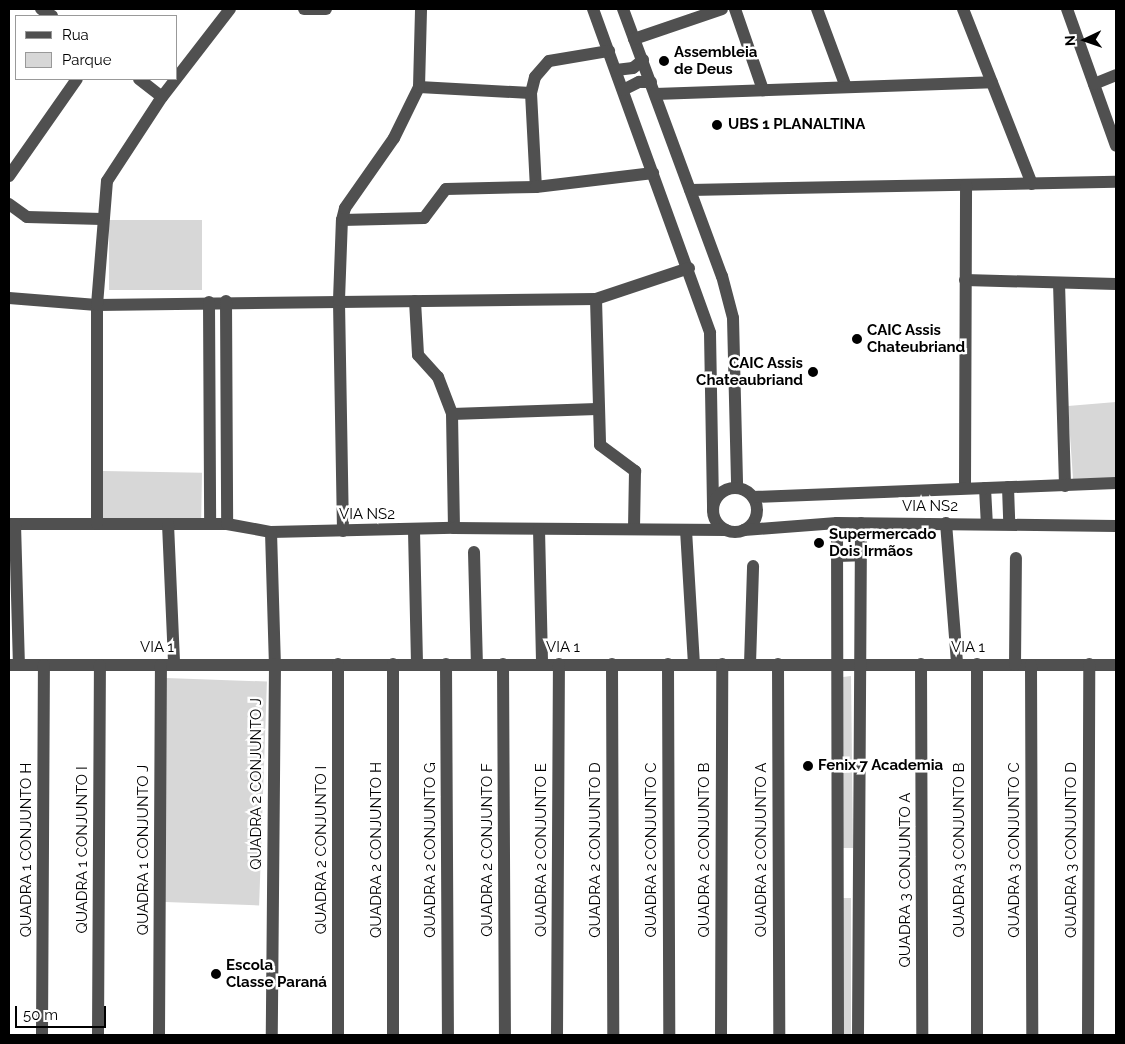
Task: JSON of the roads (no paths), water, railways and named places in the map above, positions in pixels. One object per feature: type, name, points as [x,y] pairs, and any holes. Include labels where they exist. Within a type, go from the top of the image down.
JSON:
[{"type":"street","points":[[178,76],[230,9]]},
{"type":"street","points":[[304,9],[326,9]]},
{"type":"street","points":[[343,531],[339,300],[342,220],[346,208],[394,138],[419,87],[421,9]]},
{"type":"street","points":[[593,9],[689,268],[710,333],[713,511],[715,518],[726,530],[744,530],[750,526],[757,512],[753,497],[737,488],[720,494],[713,511]]},
{"type":"street","points":[[623,9],[722,276],[733,318],[737,488]]},
{"type":"street","points":[[634,39],[722,9]]},
{"type":"street","points":[[735,9],[763,90]]},
{"type":"street","points":[[817,9],[846,87]]},
{"type":"street","points":[[964,9],[1032,184]]},
{"type":"street","points":[[1066,9],[1116,146]]},
{"type":"street","points":[[536,187],[531,92],[535,77],[550,61],[609,51]]},
{"type":"street","points":[[616,70],[633,68],[643,60]]},
{"type":"street","points":[[1094,84],[1116,75]]},
{"type":"street","points":[[9,176],[76,80]]},
{"type":"street","points":[[140,80],[162,97]]},
{"type":"street","points":[[97,524],[97,305],[102,219],[107,181],[175,80]]},
{"type":"street","points":[[623,90],[639,82],[653,88],[763,90],[992,82]]},
{"type":"street","points":[[419,87],[531,92]]},
{"type":"street","points":[[342,220],[424,218],[446,189],[536,187],[653,173]]},
{"type":"street","points":[[690,190],[1116,182]]},
{"type":"street","points":[[965,488],[966,185]]},
{"type":"street","points":[[9,204],[27,217],[102,219]]},
{"type":"street","points":[[9,298],[97,305],[226,301],[596,299],[689,268]]},
{"type":"street","points":[[965,280],[1116,284]]},
{"type":"street","points":[[1059,283],[1066,486]]},
{"type":"street","points":[[596,299],[597,409],[600,445],[636,471],[634,528]]},
{"type":"street","points":[[226,301],[227,524]]},
{"type":"street","points":[[416,301],[418,355],[438,377],[452,414],[454,528]]},
{"type":"street","points":[[209,302],[210,524]]},
{"type":"street","points":[[452,414],[597,409]]},
{"type":"street","name":"VIA NS2","points":[[753,497],[1116,483]]},
{"type":"street","points":[[1008,487],[1009,523]]},
{"type":"street","points":[[985,488],[987,524]]},
{"type":"street","points":[[858,1035],[861,522]]},
{"type":"street","name":"VIA NS2","points":[[744,530],[861,522],[1116,526]]},
{"type":"street","points":[[837,523],[838,1035]]},
{"type":"street","points":[[946,523],[957,664]]},
{"type":"street","points":[[12,524],[14,665]]},
{"type":"street","name":"VIA NS2","points":[[12,524],[227,524],[271,532],[414,531],[454,528],[726,530]]},
{"type":"street","name":"QUADRA 1 CONJUNTO J","points":[[159,1035],[168,664],[168,524]]},
{"type":"street","points":[[539,529],[542,664]]},
{"type":"street","points":[[686,530],[694,664]]},
{"type":"street","points":[[414,531],[417,664]]},
{"type":"street","name":"QUADRA 2 CONJUNTO J","points":[[271,532],[275,664],[272,1035]]},
{"type":"street","points":[[474,552],[477,664]]},
{"type":"street","points":[[837,556],[861,555]]},
{"type":"street","points":[[1015,664],[1016,558]]},
{"type":"street","points":[[750,664],[753,566]]},
{"type":"street","name":"QUADRA 2 CONJUNTO I","points":[[338,664],[338,1035]]},
{"type":"street","name":"QUADRA 2 CONJUNTO H","points":[[393,664],[393,1035]]},
{"type":"street","name":"QUADRA 2 CONJUNTO G","points":[[446,664],[448,1035]]},
{"type":"street","name":"QUADRA 2 CONJUNTO F","points":[[503,664],[505,1035]]},
{"type":"street","name":"QUADRA 2 CONJUNTO E","points":[[557,1035],[559,664]]},
{"type":"street","name":"QUADRA 2 CONJUNTO D","points":[[612,664],[613,1035]]},
{"type":"street","name":"QUADRA 2 CONJUNTO C","points":[[668,664],[669,1035]]},
{"type":"street","name":"QUADRA 2 CONJUNTO B","points":[[721,1035],[722,664]]},
{"type":"street","name":"QUADRA 2 CONJUNTO A","points":[[778,664],[779,1035]]},
{"type":"street","name":"QUADRA 3 CONJUNTO A","points":[[921,664],[922,1035]]},
{"type":"street","name":"QUADRA 3 CONJUNTO B","points":[[976,664],[977,1035]]},
{"type":"street","name":"QUADRA 3 CONJUNTO C","points":[[1031,664],[1032,1035]]},
{"type":"street","name":"QUADRA 3 CONJUNTO D","points":[[1088,1035],[1089,664]]},
{"type":"street","name":"VIA 1","points":[[14,665],[1116,664]]},
{"type":"street","name":"QUADRA 1 CONJUNTO H","points":[[42,1035],[44,665]]},
{"type":"street","name":"QUADRA 1 CONJUNTO I","points":[[98,1035],[100,665]]},
{"type":"street","points":[[839,856],[848,862],[858,858]]},
{"type":"street","points":[[838,892],[848,885],[858,889]]},
{"type":"place","name":"Assembleia de Deus","points":[[664,61]]},
{"type":"place","name":"UBS 1 PLANALTINA","points":[[717,125]]},
{"type":"place","name":"CAIC Assis Chateubriand","points":[[857,339]]},
{"type":"place","name":"CAIC Assis Chateaubriand","points":[[813,372]]},
{"type":"place","name":"Supermercado Dois Irmãos","points":[[819,543]]},
{"type":"place","name":"Fenix 7 Academia","points":[[808,766]]},
{"type":"place","name":"Escola Classe Paraná","points":[[216,974]]}]
